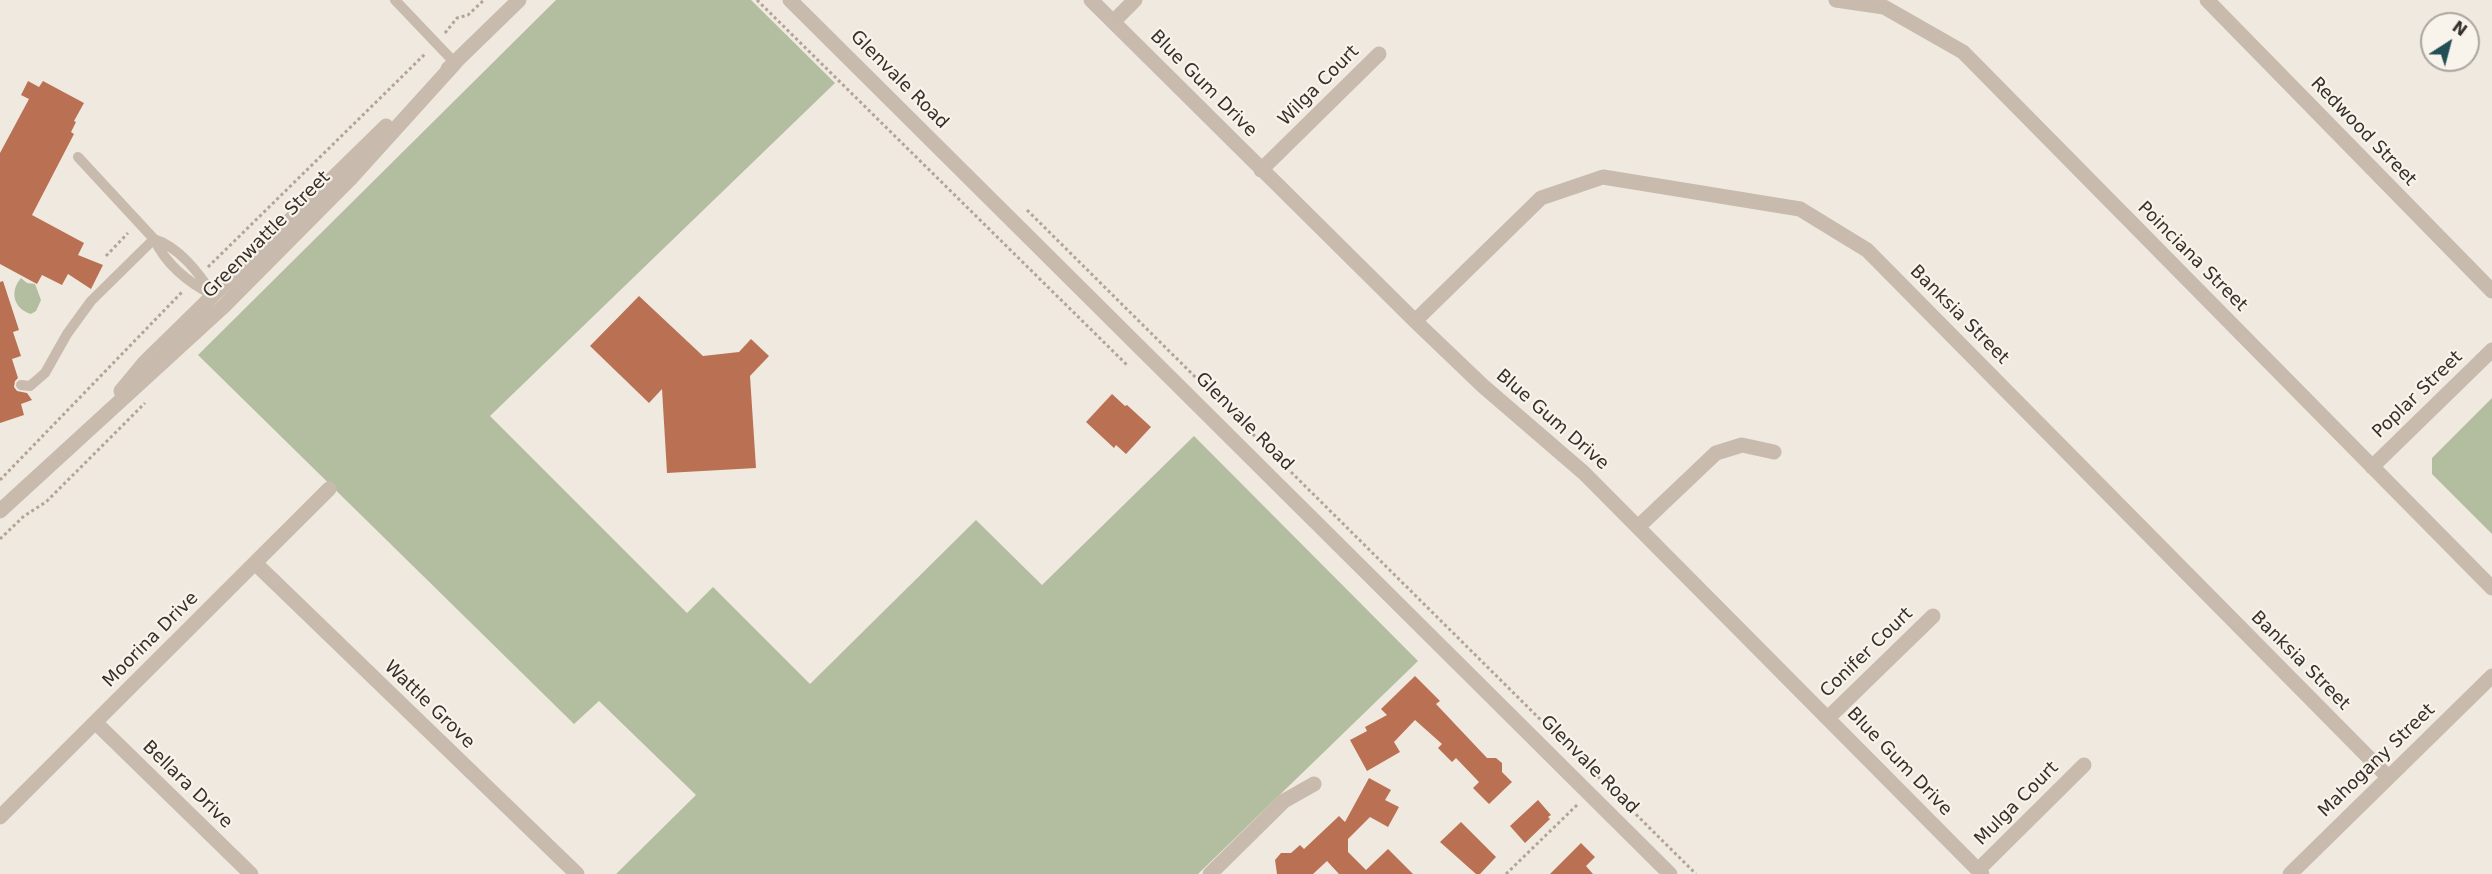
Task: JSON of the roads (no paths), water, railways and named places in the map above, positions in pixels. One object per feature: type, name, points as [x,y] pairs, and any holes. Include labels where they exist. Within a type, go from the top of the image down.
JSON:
[{"type":"street","name":"Greenwattle Street","points":[[94,423],[145,362],[342,167],[455,63],[519,0]]},
{"type":"street","name":"Glenvale Road","points":[[790,0],[1670,874]]},
{"type":"street","name":"Blue Gum Drive","points":[[1091,0],[1415,321],[1483,386],[1584,473],[1980,872]]},
{"type":"street","points":[[1113,22],[1135,0]]},
{"type":"street","name":"Poinciana Street","points":[[1836,0],[1884,7],[1964,52],[2492,588]]},
{"type":"street","name":"Redwood Street","points":[[2207,0],[2492,291]]},
{"type":"street","name":"Wilga Court","points":[[1261,170],[1379,54]]},
{"type":"street","name":"Greenwattle Street","points":[[0,511],[224,306],[351,178],[455,63]]},
{"type":"street","name":"Banksia Street","points":[[1415,321],[1541,198],[1602,177],[1800,209],[1867,250],[2388,777]]},
{"type":"street","name":"Poplar Street","points":[[2372,468],[2492,350]]},
{"type":"street","points":[[1638,527],[1716,453],[1742,445],[1774,452]]},
{"type":"street","name":"Moorina Drive","points":[[0,817],[329,489]]},
{"type":"street","name":"Wattle Grove","points":[[255,563],[577,874]]},
{"type":"street","name":"Conifer Court","points":[[1828,718],[1933,615]]},
{"type":"street","name":"Mahogany Street","points":[[2290,874],[2492,676]]},
{"type":"street","name":"Bellara Drive","points":[[96,723],[251,874]]},
{"type":"street","name":"Mulga Court","points":[[1980,872],[2084,765]]},
{"type":"street","points":[[1210,874],[1284,801],[1314,784]]},
{"type":"lane","points":[[395,0],[455,63]]},
{"type":"lane","points":[[78,158],[154,239],[160,251],[192,285],[213,295],[224,306]]},
{"type":"lane","points":[[21,385],[30,386],[40,379],[67,334],[91,301],[154,239]]}]
